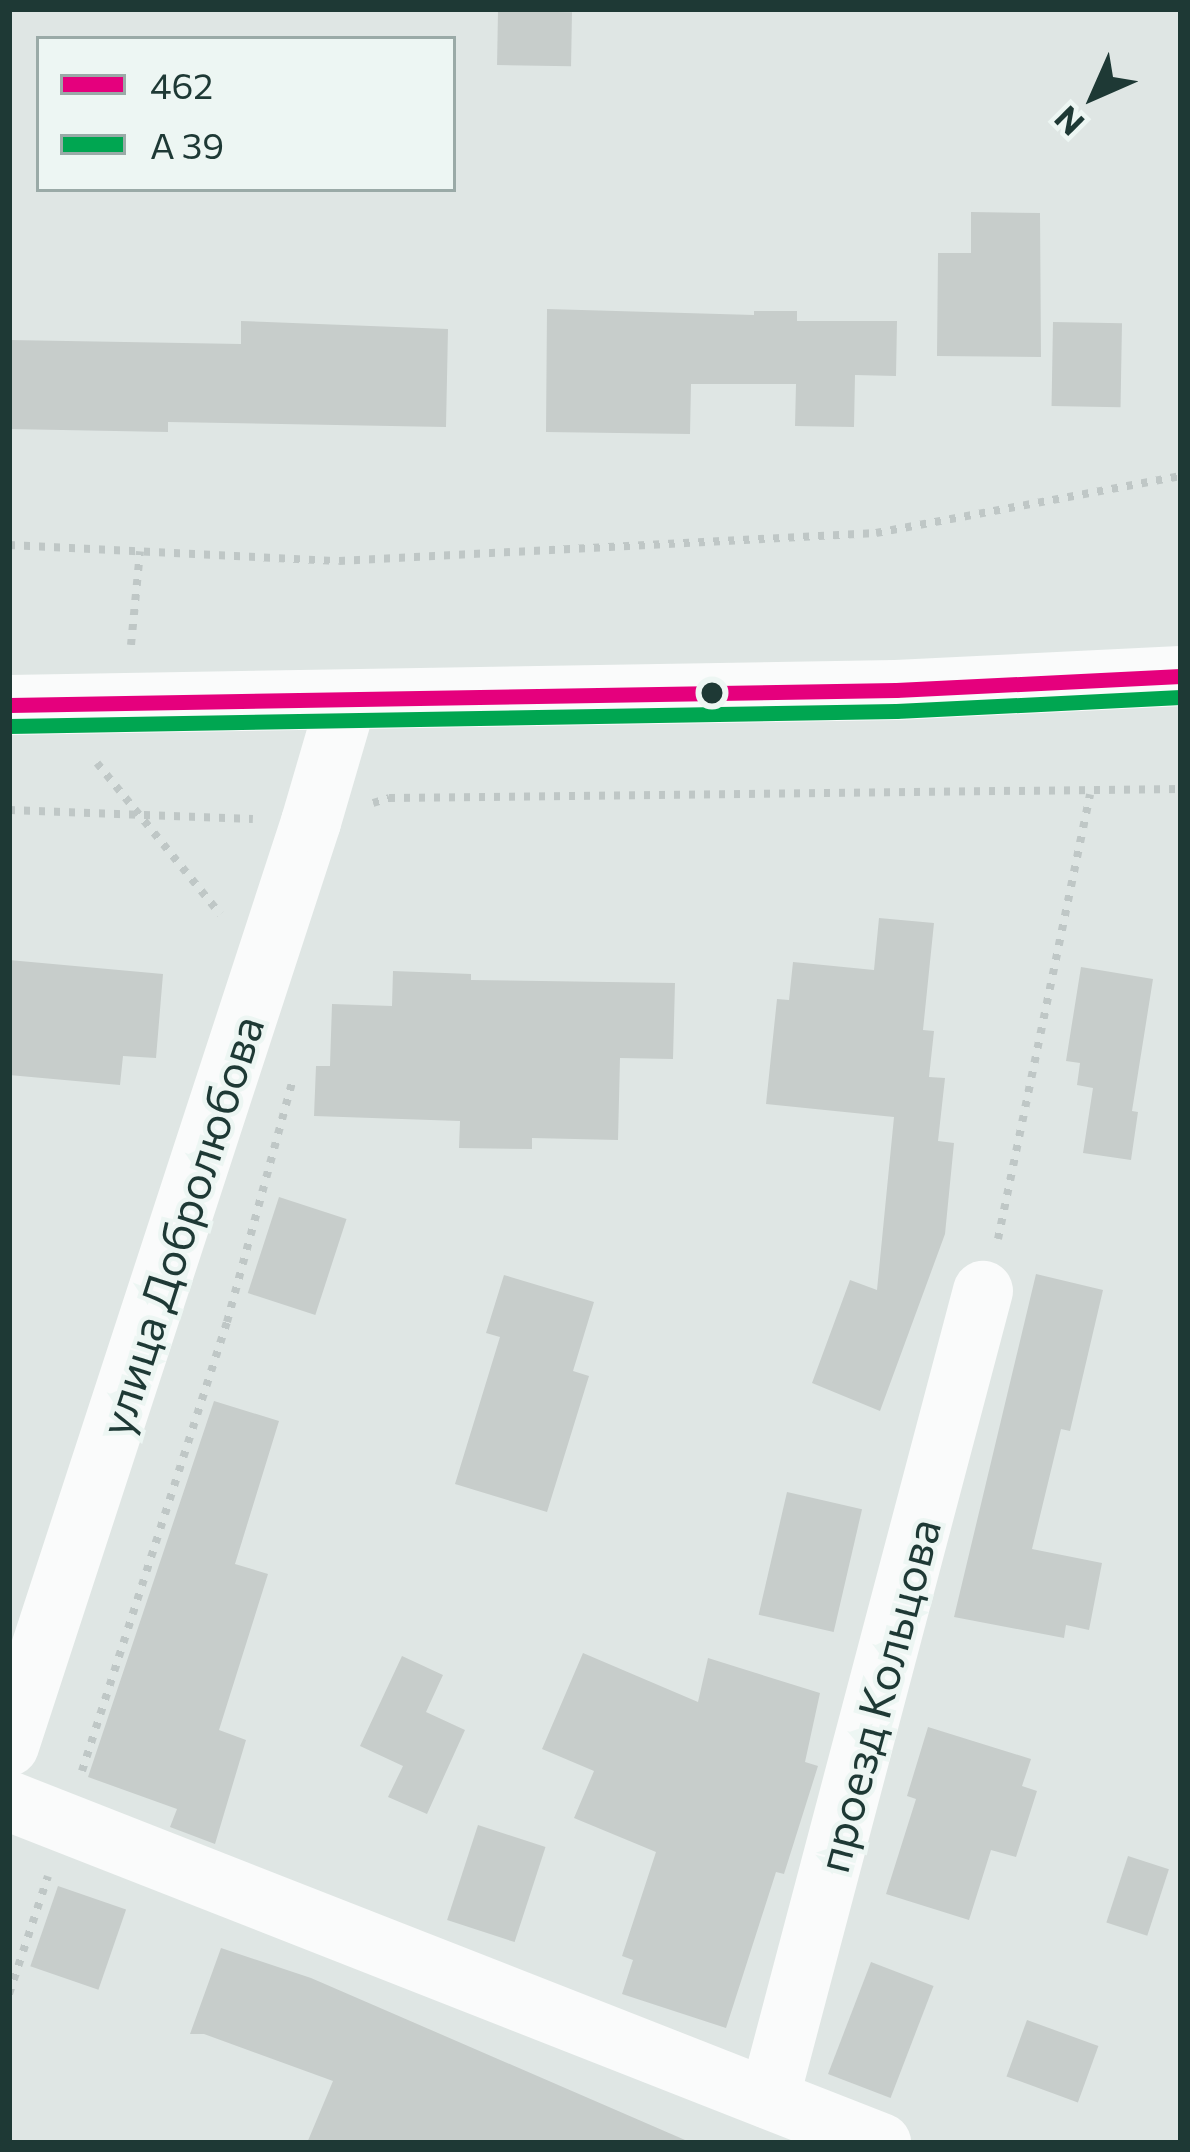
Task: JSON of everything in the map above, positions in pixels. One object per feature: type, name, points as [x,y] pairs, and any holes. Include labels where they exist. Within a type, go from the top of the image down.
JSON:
[{"type":"street","points":[[9,705],[896,690],[1181,676]]},
{"type":"street","name":"улица Добролюбова","points":[[9,1746],[346,702]]},
{"type":"street","name":"проезд Кольцова","points":[[769,2099],[982,1291]]},
{"type":"street","points":[[9,1801],[881,2143]]},
{"type":"path","points":[[9,544],[339,561],[876,532],[1181,476]]},
{"type":"path","points":[[129,669],[140,551]]},
{"type":"path","points":[[95,761],[134,815],[220,914],[213,936]]},
{"type":"path","points":[[9,810],[311,822],[389,798],[1090,794],[1181,789]]},
{"type":"path","points":[[982,1291],[1007,1206],[1090,794]]},
{"type":"path","points":[[9,1994],[226,1322],[294,1075]]},
{"type":"building","points":[[498,11],[572,12],[571,66],[497,65]]},
{"type":"building","points":[[971,212],[1040,213],[1041,357],[937,356],[938,253],[971,253]]},
{"type":"building","points":[[547,309],[754,315],[754,311],[797,311],[797,321],[897,321],[896,376],[855,375],[854,427],[795,426],[796,384],[691,384],[690,434],[546,432]]},
{"type":"building","points":[[241,321],[448,329],[446,427],[168,422],[168,432],[9,429],[9,340],[241,344]]},
{"type":"building","points":[[1053,322],[1122,323],[1121,407],[1052,406]]},
{"type":"building","points":[[879,918],[934,923],[923,1030],[934,1031],[929,1077],[945,1078],[938,1141],[954,1143],[945,1234],[880,1411],[812,1383],[850,1280],[877,1290],[894,1117],[766,1104],[777,999],[789,1000],[793,962],[874,970]]},
{"type":"building","points":[[9,960],[163,974],[156,1058],[123,1056],[120,1085],[9,1075]]},
{"type":"building","points":[[1081,967],[1153,979],[1132,1111],[1138,1112],[1131,1160],[1083,1153],[1093,1088],[1077,1085],[1080,1063],[1066,1061]]},
{"type":"building","points":[[393,971],[471,974],[471,980],[675,983],[673,1059],[620,1058],[618,1140],[532,1138],[532,1149],[459,1148],[460,1121],[314,1116],[316,1066],[330,1066],[332,1004],[392,1006]]},
{"type":"building","points":[[279,1197],[347,1219],[315,1315],[248,1293]]},
{"type":"building","points":[[1036,1274],[1103,1290],[1070,1431],[1061,1429],[1032,1549],[1102,1563],[1089,1630],[1066,1625],[1064,1638],[954,1617]]},
{"type":"building","points":[[504,1275],[594,1302],[573,1371],[589,1376],[547,1512],[455,1484],[500,1337],[486,1333]]},
{"type":"building","points":[[214,1401],[279,1421],[235,1564],[268,1574],[219,1730],[246,1740],[215,1844],[170,1827],[177,1809],[88,1777]]},
{"type":"building","points":[[787,1492],[862,1509],[834,1632],[759,1615]]},
{"type":"building","points":[[583,1653],[698,1702],[708,1658],[820,1693],[805,1762],[818,1766],[784,1874],[776,1872],[726,2028],[622,1994],[633,1960],[622,1956],[656,1852],[574,1818],[594,1771],[542,1749]]},
{"type":"building","points":[[402,1656],[443,1675],[426,1712],[465,1730],[427,1814],[388,1797],[403,1766],[360,1746]]},
{"type":"building","points":[[928,1727],[1031,1759],[1022,1786],[1037,1791],[1016,1857],[991,1850],[969,1920],[886,1894],[916,1799],[907,1796]]},
{"type":"building","points":[[478,1825],[546,1847],[515,1942],[447,1920]]},
{"type":"building","points":[[1128,1856],[1169,1869],[1147,1936],[1106,1923]]},
{"type":"building","points":[[58,1886],[126,1909],[98,1990],[30,1966]]},
{"type":"building","points":[[221,1948],[311,1978],[692,2143],[307,2143],[333,2081],[204,2034],[190,2034]]},
{"type":"building","points":[[871,1962],[934,1986],[891,2098],[828,2074]]},
{"type":"building","points":[[1027,2020],[1098,2046],[1078,2102],[1006,2076]]},
{"type":"transit line","name":"462","points":[[9,705],[896,690],[1181,676]]},
{"type":"transit line","points":[[9,726],[896,711],[1181,697]]}]
